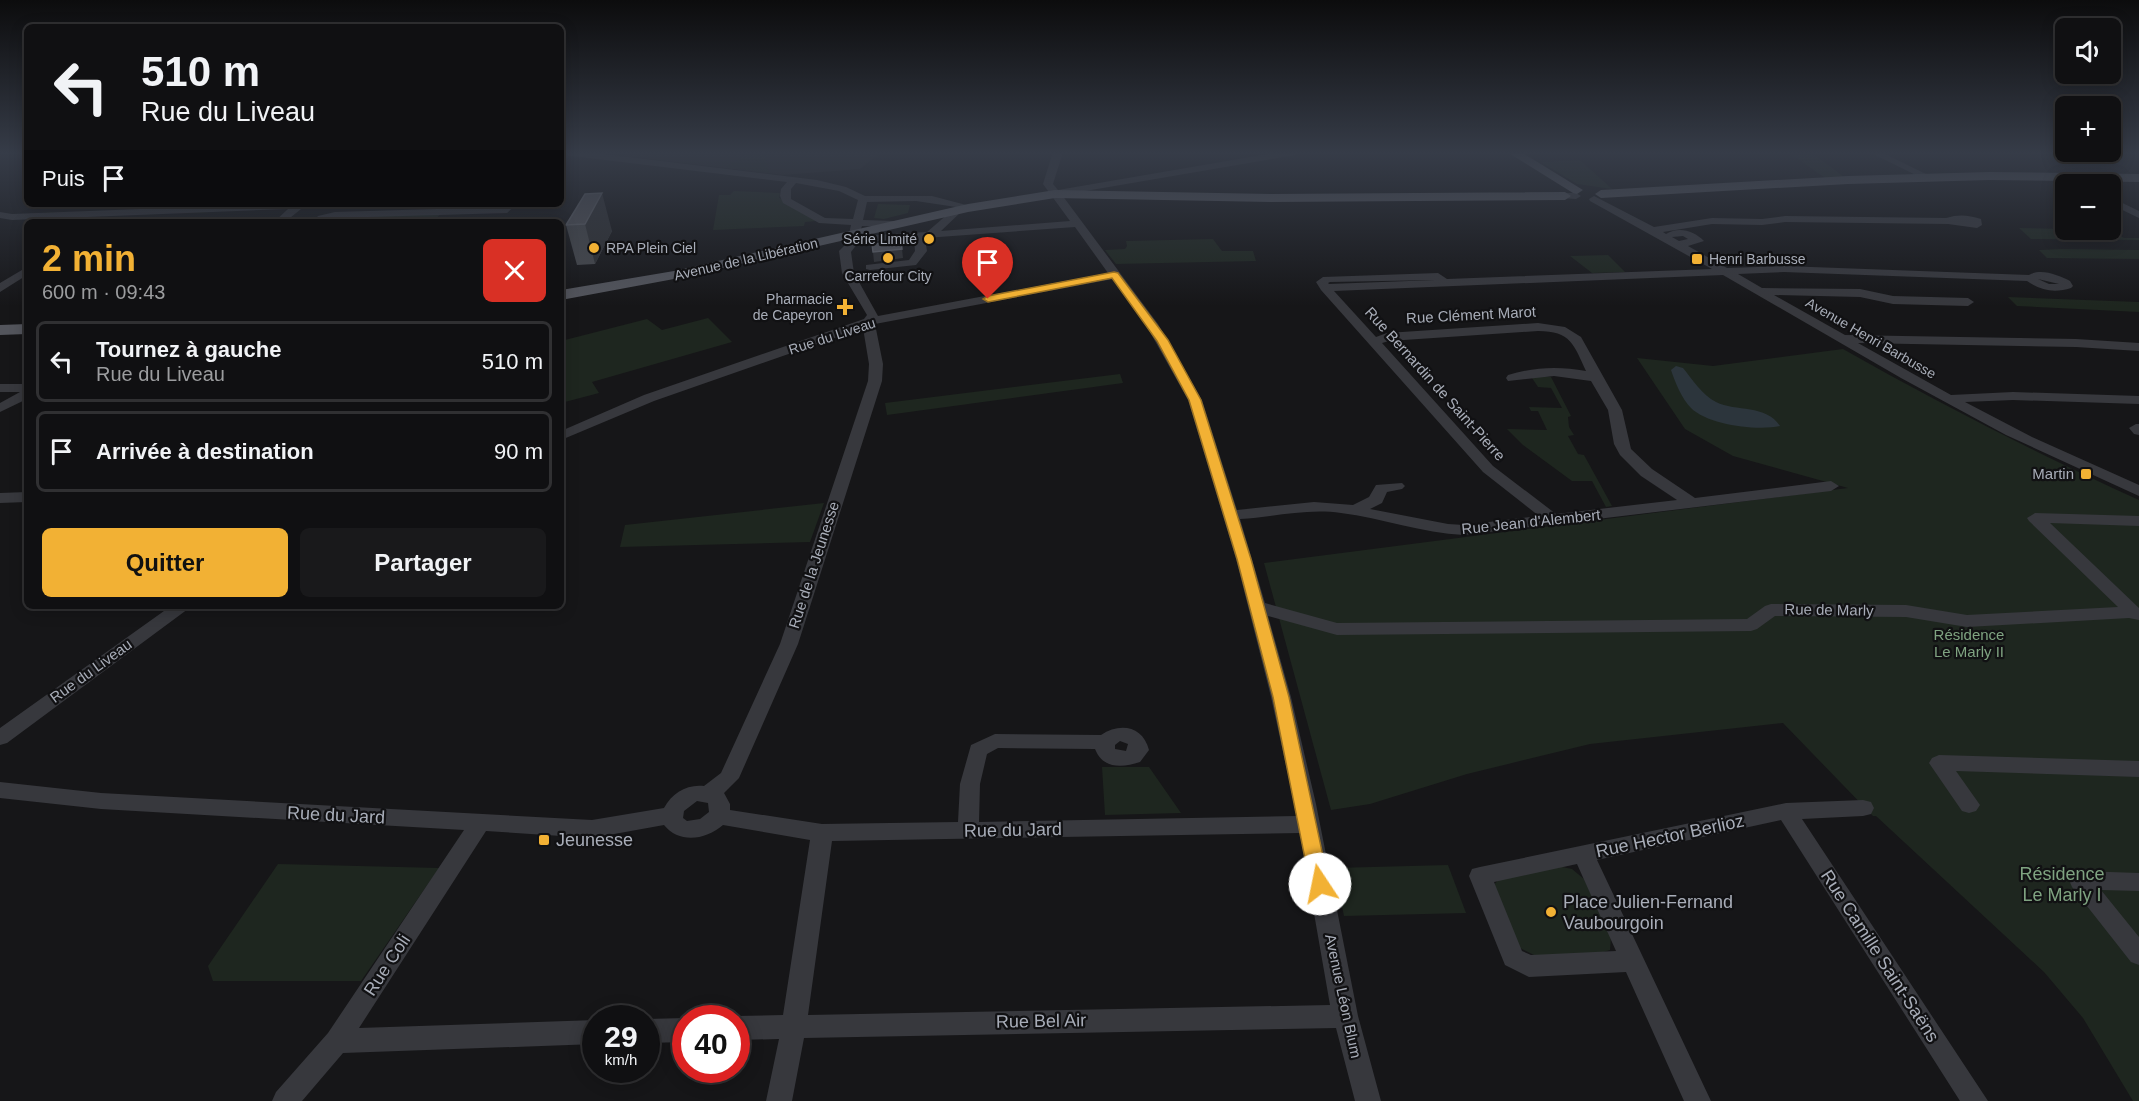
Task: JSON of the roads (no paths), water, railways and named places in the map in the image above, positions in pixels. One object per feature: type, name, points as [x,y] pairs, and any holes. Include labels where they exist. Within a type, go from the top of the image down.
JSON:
[{"type":"main road","name":"Avenue de la Libération","points":[[564,295],[674,275],[857,227],[894,224],[997,203]]},
{"type":"main road","points":[[0,330],[24,329]]},
{"type":"street","points":[[791,203],[823,221],[857,227],[874,238],[1076,224]]},
{"type":"street","points":[[857,227],[862,203]]},
{"type":"street","points":[[870,267],[912,263],[921,251],[925,235],[962,209],[956,203]]},
{"type":"street","name":"Avenue Léon Blum","points":[[1062,203],[1161,337],[1195,400],[1258,607],[1281,697],[1346,1016],[1368,1101]]},
{"type":"street","name":"Avenue Henri Barbusse","points":[[1609,203],[1949,399],[2036,444],[2139,491]]},
{"type":"street","points":[[2121,206],[2139,215]]},
{"type":"street","points":[[0,214],[26,207]]},
{"type":"street","points":[[0,214],[12,217],[271,207]]},
{"type":"street","points":[[283,219],[297,207]]},
{"type":"street","points":[[489,219],[500,217],[509,207]]},
{"type":"street","points":[[321,219],[335,215],[509,207]]},
{"type":"street","points":[[100,219],[109,213]]},
{"type":"street","points":[[1658,233],[1712,221],[1762,222],[1785,219],[1948,221]]},
{"type":"street","name":"Rue de la Jeunesse","points":[[710,794],[729,778],[789,644],[856,433],[875,381],[876,364],[868,322],[873,315],[848,273],[845,251],[852,244],[857,227]]},
{"type":"street","points":[[1658,233],[1685,233],[1699,241],[1679,244]]},
{"type":"street","points":[[1724,270],[1784,269],[2030,278]]},
{"type":"street","name":"Rue Bernardin de Saint-Pierre","points":[[1552,519],[1488,468],[1322,282],[1327,279],[1438,276],[1444,283],[1607,278],[1724,270]]},
{"type":"street","points":[[0,288],[24,272]]},
{"type":"street","name":"Rue du Liveau","points":[[564,435],[649,398],[868,322],[1114,275]]},
{"type":"street","points":[[1759,291],[1860,293],[1904,301],[1968,302]]},
{"type":"street","name":"Rue Clément Marot","points":[[1374,342],[1387,337],[1550,327],[1572,335],[1579,343],[1596,378],[1611,399],[1618,420],[1620,444],[1625,452],[1639,466],[1691,502]]},
{"type":"street","points":[[1842,339],[2076,343],[2139,347]]},
{"type":"street","points":[[1513,378],[1526,374],[1583,374],[1596,378]]},
{"type":"street","points":[[0,388],[24,388]]},
{"type":"street","points":[[0,408],[24,396]]},
{"type":"street","points":[[1949,399],[2024,396],[2139,400]]},
{"type":"street","points":[[1354,511],[1376,500],[1381,488],[1397,486]]},
{"type":"street","name":"Rue Jean d'Alembert","points":[[1231,515],[1311,507],[1354,511],[1427,528],[1464,530],[1831,486]]},
{"type":"street","points":[[0,498],[24,497]]},
{"type":"street","name":"Rue de Marly","points":[[2136,615],[2035,518],[2139,520]]},
{"type":"street","name":"Rue de Marly","points":[[1258,607],[1344,629],[1750,626],[1771,610],[1906,611],[1967,621],[2136,615]]},
{"type":"street","name":"Rue du Liveau","points":[[0,738],[179,609]]},
{"type":"street","points":[[968,830],[970,784],[978,750],[995,741],[1105,742]]},
{"type":"street","points":[[1969,805],[1939,763],[2139,769]]},
{"type":"street","name":"Rue du Jard","points":[[0,790],[101,801],[592,829],[672,815]]},
{"type":"street","points":[[710,794],[719,800],[721,810],[718,816],[706,826],[690,830],[676,825],[672,815],[677,804],[689,795],[710,794]]},
{"type":"street","name":"Rue Hector Berlioz","points":[[1632,961],[1528,966],[1513,958],[1480,876],[1786,812],[1863,808]]},
{"type":"street","name":"Rue Camille Saint-Saëns","points":[[1786,812],[1975,1101]]},
{"type":"street","name":"Rue du Jard","points":[[718,816],[822,833],[1308,824]]},
{"type":"street","name":"Rue Coli","points":[[285,1101],[337,1041],[480,823]]},
{"type":"street","points":[[779,1101],[794,1026],[822,833]]},
{"type":"street","points":[[1583,854],[1698,1101]]},
{"type":"street","points":[[2137,884],[2080,880],[2139,956]]},
{"type":"street","name":"Rue Bel Air","points":[[750,1028],[1346,1016]]},
{"type":"street","points":[[337,1041],[582,1032]]},
{"type":"place","name":"Série Limité","points":[[929,239]]},
{"type":"place","name":"RPA Plein Ciel","points":[[594,248]]},
{"type":"place","name":"Carrefour City","points":[[888,258]]},
{"type":"place","name":"Henri Barbusse","points":[[1697,259]]},
{"type":"place","name":"Pharmacie de Capeyron","points":[[845,307]]},
{"type":"place","name":"Martin","points":[[2086,474]]},
{"type":"place","name":"Jeunesse","points":[[544,840]]},
{"type":"place","name":"Place Julien-Fernand Vaubourgoin","points":[[1551,912]]},
{"type":"park label","name":"Résidence Le Marly II","points":[[1969,644]]},
{"type":"park label","name":"Résidence Le Marly I","points":[[2062,884]]}]
